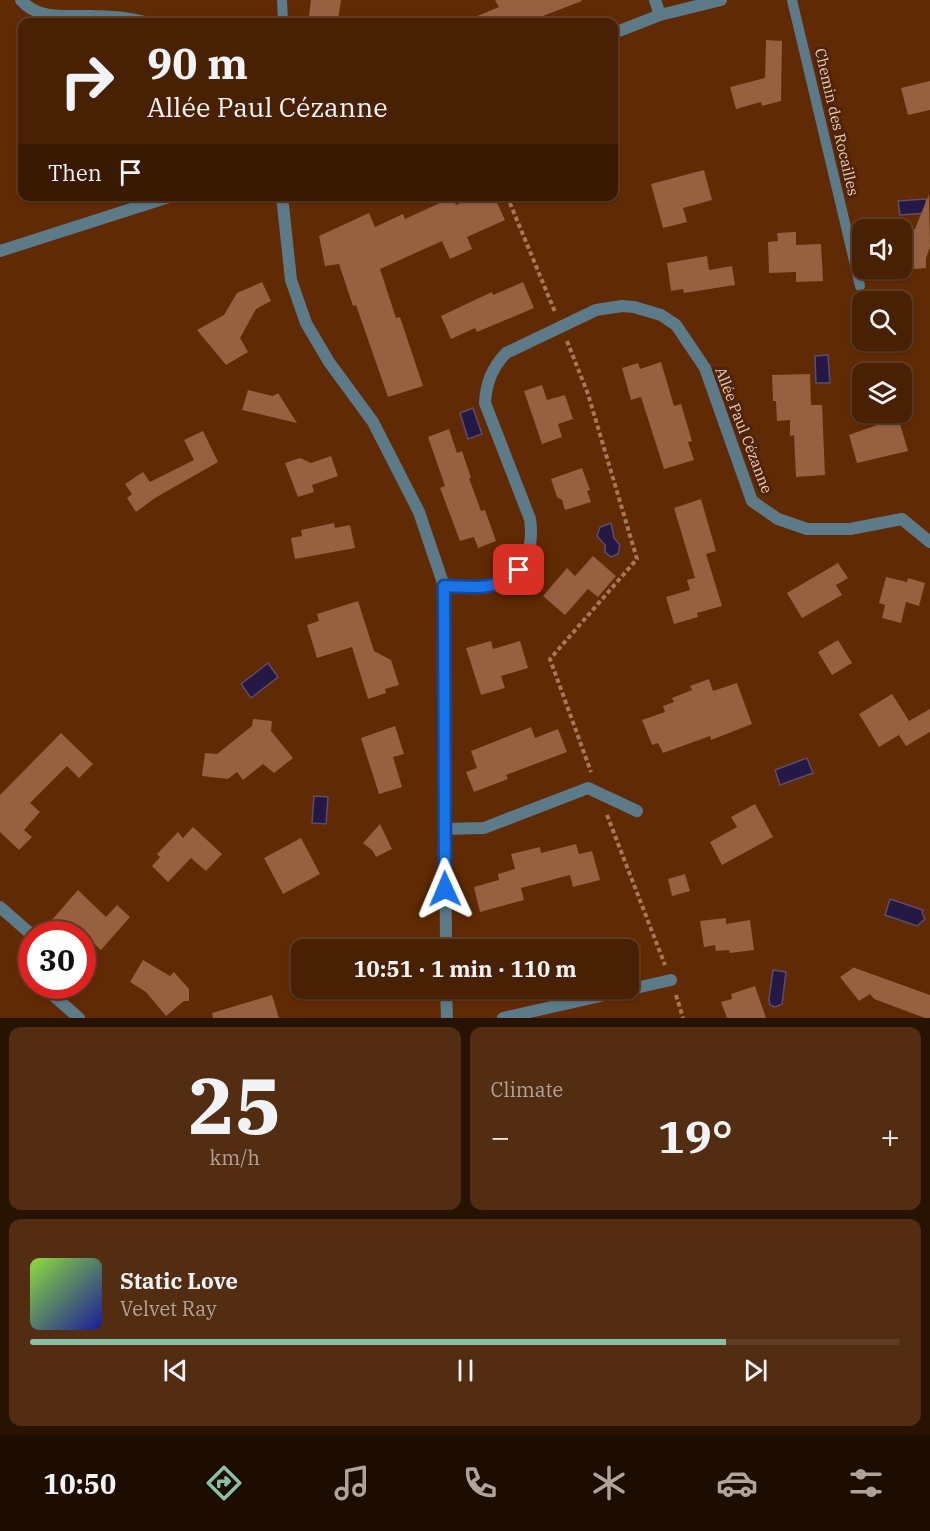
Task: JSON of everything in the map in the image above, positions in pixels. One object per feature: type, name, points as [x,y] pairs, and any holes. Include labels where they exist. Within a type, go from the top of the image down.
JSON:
[{"type":"street","points":[[21,0],[40,13],[53,16],[112,18]]},
{"type":"street","points":[[655,0],[660,15]]},
{"type":"street","points":[[618,31],[660,15],[721,0]]},
{"type":"street","points":[[0,250],[156,201]]},
{"type":"street","points":[[283,201],[291,280],[306,323],[329,362],[373,422],[419,512],[444,586],[446,939]]},
{"type":"street","name":"Allée Paul Cézanne","points":[[444,586],[485,588],[511,577],[526,560],[532,534],[530,519],[485,403],[486,386],[497,363],[506,353],[596,310],[622,306],[645,309],[661,315],[676,325],[705,368],[752,501],[778,519],[807,529],[850,529],[902,519],[930,542]]},
{"type":"street","points":[[444,829],[484,828],[588,788],[637,811]]},
{"type":"street","points":[[0,907],[18,923]]},
{"type":"street","points":[[503,1018],[671,980]]},
{"type":"street","points":[[57,999],[79,1018]]},
{"type":"street","points":[[446,999],[447,1018]]},
{"type":"lane","points":[[282,0],[283,18]]},
{"type":"lane","name":"Chemin des Rocailles","points":[[792,0],[860,286]]},
{"type":"path","points":[[509,201],[588,394],[638,559],[550,659],[671,980],[683,1018]]},
{"type":"shaded area","points":[[926,199],[927,213],[900,215],[898,201]]},
{"type":"shaded area","points":[[828,355],[830,383],[816,383],[815,356]]},
{"type":"shaded area","points":[[473,408],[482,434],[468,439],[460,413]]},
{"type":"shaded area","points":[[611,523],[614,538],[620,545],[618,554],[611,557],[605,552],[605,545],[597,536],[600,527]]},
{"type":"shaded area","points":[[268,663],[278,677],[251,698],[241,684]]},
{"type":"shaded area","points":[[807,758],[813,773],[780,785],[775,770]]},
{"type":"shaded area","points":[[314,796],[328,797],[326,824],[312,823]]},
{"type":"shaded area","points":[[890,899],[923,910],[925,919],[917,926],[885,915]]},
{"type":"shaded area","points":[[773,970],[786,972],[782,1004],[775,1007],[770,1005],[769,999]]},
{"type":"building","points":[[311,0],[341,0],[338,18],[309,16]]},
{"type":"building","points":[[495,0],[582,1],[537,18],[473,18],[499,7]]},
{"type":"building","points":[[766,40],[782,41],[781,101],[762,106],[761,102],[736,109],[730,87],[765,78]]},
{"type":"building","points":[[930,81],[930,110],[908,115],[901,88]]},
{"type":"building","points":[[704,170],[712,200],[683,208],[687,222],[663,228],[651,184]]},
{"type":"building","points":[[929,194],[930,247],[926,258],[926,268],[912,269],[912,229],[915,229]]},
{"type":"building","points":[[444,201],[454,201],[456,205],[464,201],[496,201],[505,220],[467,237],[472,249],[450,259],[442,241],[380,269],[396,318],[400,317],[423,386],[388,397],[339,264],[325,266],[319,236],[369,213],[375,227],[403,214],[405,219]]},
{"type":"building","points":[[796,232],[796,245],[821,244],[823,281],[796,282],[796,272],[769,273],[768,242],[778,241],[777,233]]},
{"type":"building","points":[[707,256],[709,270],[732,266],[735,285],[684,293],[683,289],[671,291],[667,263]]},
{"type":"building","points":[[262,282],[271,301],[256,309],[240,338],[248,352],[226,365],[197,330],[224,315],[237,293]]},
{"type":"building","points":[[523,282],[534,308],[477,332],[475,328],[451,339],[441,316],[492,292],[493,295]]},
{"type":"building","points":[[661,362],[674,406],[681,404],[692,441],[688,442],[694,460],[664,469],[641,397],[631,400],[622,368],[638,363],[640,369]]},
{"type":"building","points":[[810,374],[811,405],[822,405],[825,475],[796,477],[794,435],[790,436],[790,420],[777,421],[776,401],[773,401],[772,375]]},
{"type":"building","points":[[542,385],[547,400],[565,395],[573,419],[558,424],[562,437],[542,444],[524,391]]},
{"type":"building","points":[[248,390],[273,396],[278,393],[297,423],[242,410]]},
{"type":"building","points":[[900,423],[908,451],[857,463],[849,435],[880,424]]},
{"type":"building","points":[[449,429],[457,453],[462,451],[481,511],[485,510],[496,541],[478,548],[474,537],[460,541],[440,488],[445,486],[428,437]]},
{"type":"building","points":[[203,431],[218,462],[155,498],[136,512],[127,498],[132,494],[125,484],[143,472],[150,482],[194,460],[184,440]]},
{"type":"building","points":[[331,456],[338,476],[312,485],[314,492],[298,497],[285,463],[300,458],[311,463]]},
{"type":"building","points":[[582,468],[590,490],[587,491],[591,502],[565,510],[562,500],[557,497],[551,479]]},
{"type":"building","points":[[701,499],[716,551],[706,554],[722,606],[697,613],[698,617],[674,624],[666,597],[690,590],[687,580],[695,578],[674,508]]},
{"type":"building","points":[[334,523],[335,528],[350,525],[355,548],[295,559],[291,538],[302,536],[301,530]]},
{"type":"building","points":[[593,556],[616,576],[598,597],[588,589],[565,615],[543,596],[567,568],[575,576]]},
{"type":"building","points":[[838,563],[848,578],[836,585],[842,595],[802,618],[787,593]]},
{"type":"building","points":[[886,577],[907,582],[908,578],[925,583],[919,606],[906,602],[901,623],[882,618],[885,605],[879,603]]},
{"type":"building","points":[[358,601],[374,651],[391,660],[399,685],[385,689],[386,693],[368,699],[352,647],[317,658],[307,625],[319,621],[317,614]]},
{"type":"building","points":[[838,640],[852,663],[832,675],[818,652]]},
{"type":"building","points":[[491,641],[493,649],[520,641],[528,668],[501,676],[505,688],[481,695],[466,648]]},
{"type":"building","points":[[709,679],[713,691],[737,683],[752,724],[711,740],[710,736],[663,753],[658,743],[652,745],[642,720],[665,712],[663,706],[674,702],[672,698],[692,690],[690,686]]},
{"type":"building","points":[[892,694],[909,721],[930,709],[930,732],[906,746],[899,735],[879,747],[859,714]]},
{"type":"building","points":[[253,719],[272,721],[271,731],[293,758],[274,773],[263,764],[243,780],[237,772],[228,779],[202,776],[205,753],[217,754],[252,726]]},
{"type":"building","points":[[395,726],[404,754],[393,757],[402,787],[379,794],[361,738]]},
{"type":"building","points":[[531,727],[535,738],[558,729],[567,752],[506,775],[508,779],[474,792],[466,772],[477,768],[471,751]]},
{"type":"building","points":[[61,733],[93,764],[79,778],[67,766],[30,803],[40,812],[24,830],[32,837],[19,850],[0,832],[0,795]]},
{"type":"building","points":[[755,804],[773,837],[722,865],[710,842],[737,827],[731,817]]},
{"type":"building","points":[[380,824],[392,849],[376,857],[373,851],[363,843]]},
{"type":"building","points":[[193,827],[222,854],[206,871],[191,858],[168,882],[152,866],[160,857],[157,854],[178,832],[183,838]]},
{"type":"building","points":[[301,838],[320,874],[283,894],[264,858]]},
{"type":"building","points":[[576,844],[579,854],[592,851],[600,880],[573,887],[570,875],[521,888],[524,900],[480,912],[474,887],[499,880],[498,874],[515,869],[511,854],[540,847],[541,853]]},
{"type":"building","points":[[685,874],[690,891],[672,896],[668,879]]},
{"type":"building","points":[[78,890],[106,917],[117,905],[130,917],[101,950],[96,946],[96,921],[51,921]]},
{"type":"building","points":[[726,918],[726,924],[750,920],[754,950],[730,953],[729,950],[716,951],[715,945],[704,947],[700,921]]},
{"type":"building","points":[[143,960],[170,976],[174,972],[189,989],[189,1001],[184,1001],[166,1016],[146,992],[130,982]]},
{"type":"building","points":[[852,967],[930,995],[930,1018],[874,999],[870,994],[859,1001],[840,977]]},
{"type":"building","points":[[755,986],[766,1018],[727,1018],[721,1002],[732,999],[731,994]]},
{"type":"building","points":[[272,995],[279,1018],[213,1018],[212,1013]]},
{"type":"route","points":[[445,889],[444,586],[485,588],[503,582],[519,570]]}]
